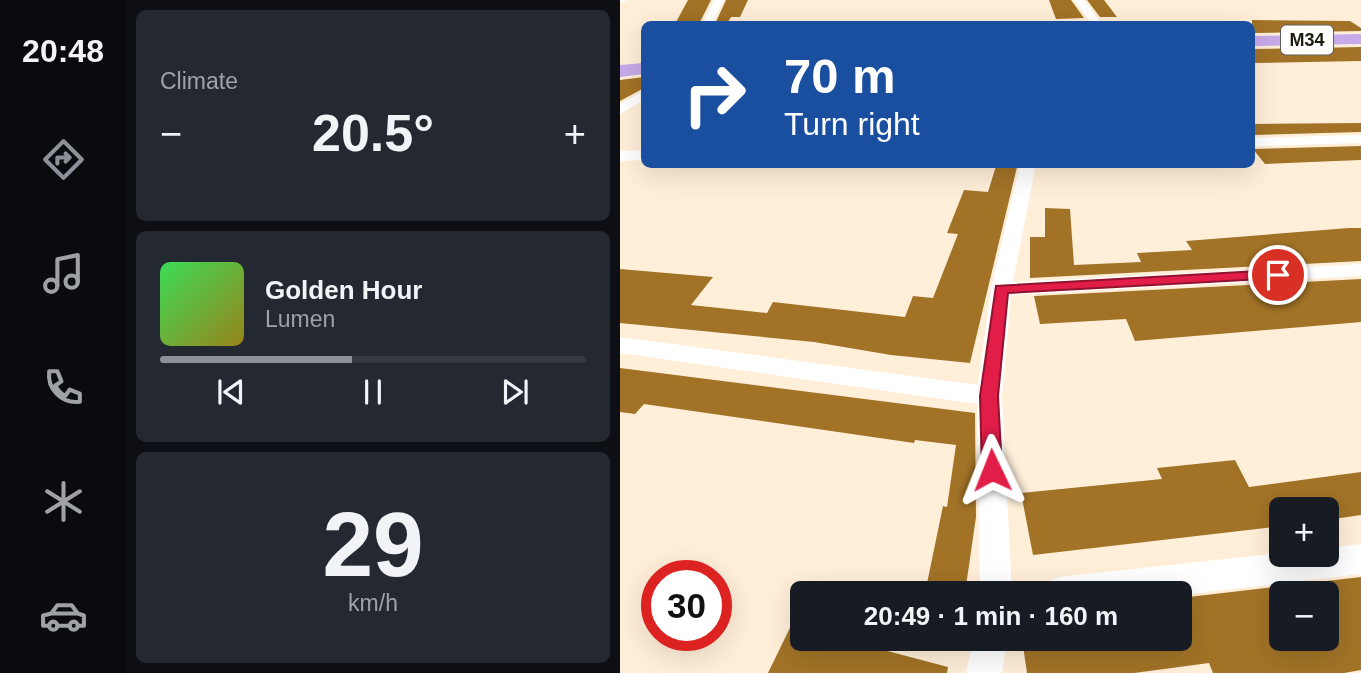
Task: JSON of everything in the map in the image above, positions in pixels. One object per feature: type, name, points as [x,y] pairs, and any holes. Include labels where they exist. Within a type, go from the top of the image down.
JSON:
[{"type":"main road","name":"M34","points":[[1255,39],[1361,37]]},
{"type":"main road","points":[[620,69],[641,67]]},
{"type":"street","points":[[708,21],[719,0]]},
{"type":"street","points":[[1079,0],[1095,21]]},
{"type":"street","points":[[620,110],[641,97]]},
{"type":"street","points":[[1255,142],[1361,138]]},
{"type":"street","points":[[620,156],[641,155]]},
{"type":"street","points":[[996,581],[989,396],[1001,289],[1027,168]]},
{"type":"street","points":[[1001,289],[1361,270]]},
{"type":"street","points":[[620,345],[989,396]]},
{"type":"street","points":[[1166,581],[1361,559]]},
{"type":"street","points":[[984,673],[988,651]]},
{"type":"building","points":[[688,0],[711,0],[700,21],[677,21]]},
{"type":"building","points":[[726,0],[748,0],[740,17],[716,21]]},
{"type":"building","points":[[1049,0],[1071,0],[1084,18],[1056,19]]},
{"type":"building","points":[[1087,0],[1104,0],[1117,17],[1100,17]]},
{"type":"building","points":[[1252,20],[1350,21],[1361,28],[1361,31],[1255,33],[1255,21]]},
{"type":"building","points":[[1361,47],[1361,61],[1255,63],[1255,49]]},
{"type":"building","points":[[641,77],[641,90],[620,101],[620,80]]},
{"type":"building","points":[[1361,123],[1361,132],[1255,135],[1255,124]]},
{"type":"building","points":[[1361,146],[1361,160],[1265,164],[1255,149]]},
{"type":"building","points":[[995,168],[1017,168],[970,363],[891,355],[814,342],[620,323],[620,269],[713,277],[691,305],[767,313],[773,302],[905,317],[913,296],[933,298],[958,234],[947,233],[964,190],[988,192]]},
{"type":"building","points":[[1045,208],[1070,209],[1074,265],[1141,262],[1137,253],[1192,250],[1186,241],[1349,228],[1361,228],[1361,261],[1030,278],[1030,237],[1045,237]]},
{"type":"building","points":[[1361,279],[1361,322],[1135,341],[1126,319],[1040,324],[1034,296]]},
{"type":"building","points":[[620,368],[975,413],[976,517],[967,581],[927,581],[943,506],[947,507],[956,445],[915,440],[914,443],[644,404],[635,414],[620,412]]},
{"type":"building","points":[[1235,460],[1249,487],[1361,472],[1361,515],[1339,518],[1339,497],[1269,497],[1269,528],[1033,555],[1021,493],[1162,479],[1157,468]]},
{"type":"building","points":[[1361,577],[1361,670],[1344,673],[1213,673],[1209,663],[1134,673],[1027,673],[1024,651],[1192,651],[1192,597],[1269,588],[1269,651],[1339,651],[1339,581],[1327,581]]},
{"type":"building","points":[[790,628],[790,651],[887,651],[948,667],[947,673],[768,673]]},
{"type":"route","points":[[992,470],[989,396],[1001,289],[1278,275]]}]
